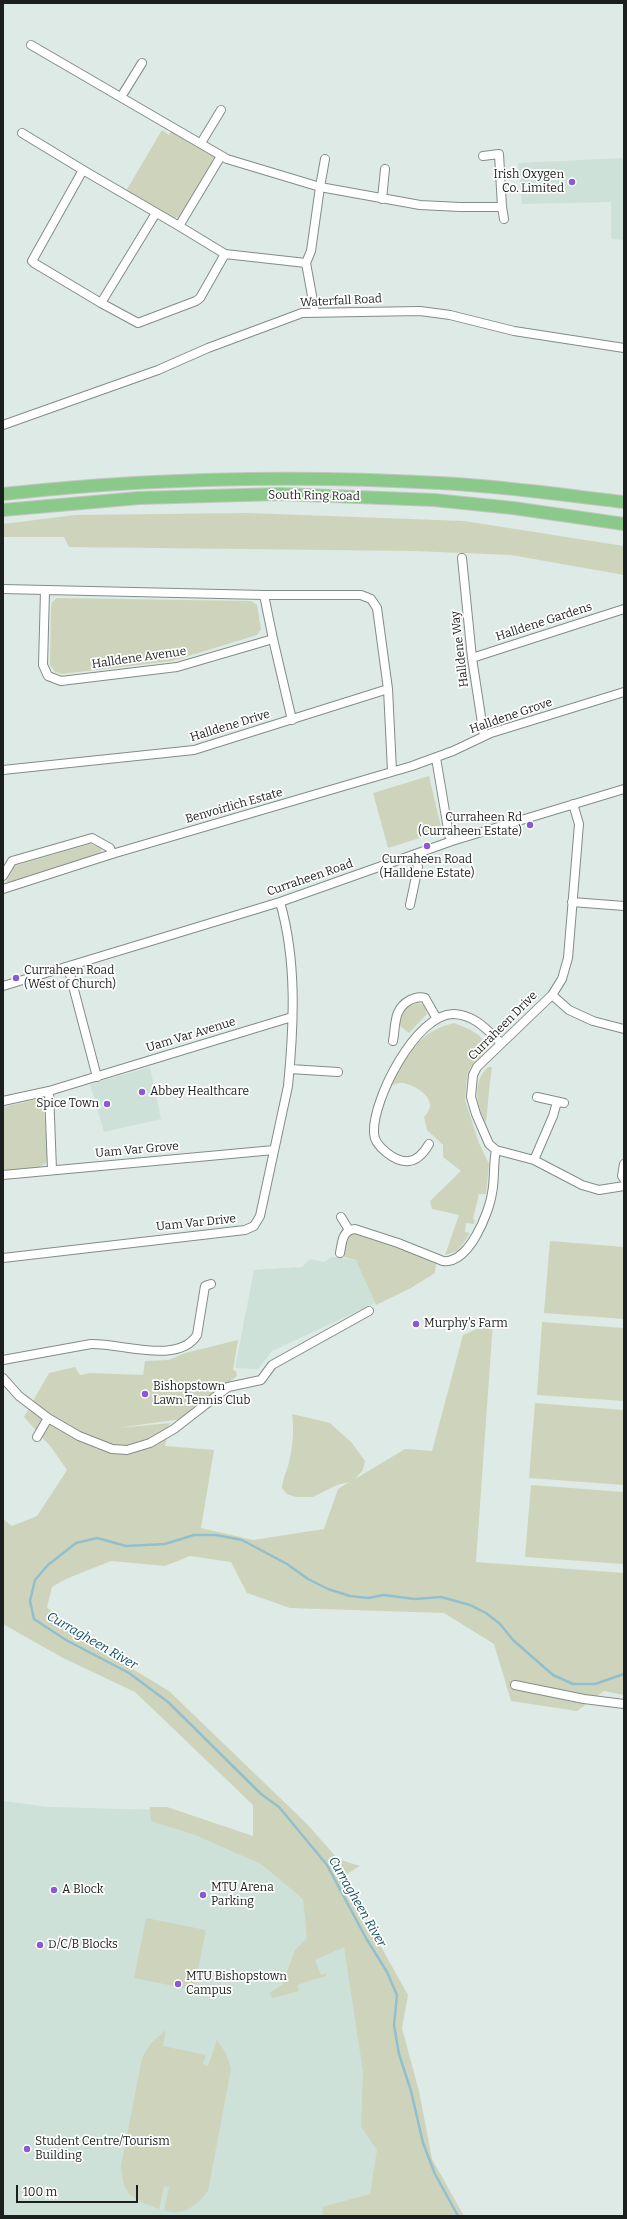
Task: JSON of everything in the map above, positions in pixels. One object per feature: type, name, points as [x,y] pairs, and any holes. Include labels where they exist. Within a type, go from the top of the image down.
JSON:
[{"type":"highway","name":"South Ring Road","points":[[3,494],[166,482],[280,478],[442,483],[624,502]]},
{"type":"highway","name":"South Ring Road","points":[[3,510],[139,498],[287,494],[434,500],[513,508],[624,524]]},
{"type":"street","points":[[31,45],[221,156],[320,187],[427,205],[460,208],[502,206]]},
{"type":"street","points":[[122,97],[142,64]]},
{"type":"street","points":[[201,143],[221,110]]},
{"type":"street","points":[[22,133],[225,254],[306,263]]},
{"type":"street","points":[[483,156],[499,154],[504,219]]},
{"type":"street","points":[[179,226],[221,156]]},
{"type":"street","points":[[315,312],[306,263],[311,251],[325,159]]},
{"type":"street","points":[[382,198],[386,169]]},
{"type":"street","points":[[83,170],[32,261],[101,304],[138,323],[196,301],[200,298],[225,254]]},
{"type":"street","points":[[101,304],[156,212]]},
{"type":"street","name":"Waterfall Road","points":[[3,425],[158,370],[289,317],[315,312],[420,311],[450,315],[514,331],[624,348]]},
{"type":"street","name":"Halldene Way","points":[[462,558],[472,658],[484,736]]},
{"type":"street","points":[[3,589],[264,595],[361,595],[371,599],[378,608],[388,689],[392,771]]},
{"type":"street","name":"Halldene Avenue","points":[[45,591],[43,665],[48,676],[61,681],[177,667],[273,639]]},
{"type":"street","points":[[264,595],[292,720]]},
{"type":"street","name":"Halldene Gardens","points":[[472,658],[624,609]]},
{"type":"street","name":"Halldene Drive","points":[[3,770],[194,750],[388,689]]},
{"type":"street","name":"Halldene Grove","points":[[362,781],[436,758],[484,736],[624,692]]},
{"type":"street","points":[[436,758],[449,835],[452,841]]},
{"type":"street","name":"Benvoirlich Estate","points":[[3,889],[112,854],[362,781]]},
{"type":"street","name":"Curraheen Road","points":[[3,986],[280,902],[452,841],[624,790]]},
{"type":"street","name":"Curraheen Drive","points":[[496,1150],[489,1144],[476,1114],[471,1097],[472,1075],[477,1067],[501,1043],[552,995],[562,979],[568,958],[579,824],[573,804]]},
{"type":"street","points":[[3,876],[12,861],[92,838],[110,848],[112,854]]},
{"type":"street","points":[[410,905],[418,867],[414,855]]},
{"type":"street","name":"Uam Var Drive","points":[[3,1258],[245,1230],[254,1226],[260,1216],[288,1086],[290,1069],[293,985],[280,902]]},
{"type":"street","points":[[572,902],[624,906]]},
{"type":"street","points":[[68,967],[97,1077]]},
{"type":"street","name":"Curraheen Drive","points":[[552,995],[569,1010],[593,1021],[624,1029]]},
{"type":"street","points":[[393,1042],[398,1012],[401,1007],[410,1000],[422,997],[426,998],[437,1019]]},
{"type":"street","points":[[430,1144],[414,1160],[405,1161],[381,1149],[374,1137],[386,1086],[394,1067],[423,1031],[437,1019],[452,1014],[467,1016],[480,1024],[501,1043]]},
{"type":"street","name":"Uam Var Avenue","points":[[3,1101],[49,1091],[292,1017]]},
{"type":"street","points":[[290,1069],[338,1072]]},
{"type":"street","points":[[49,1091],[52,1170]]},
{"type":"street","points":[[534,1160],[560,1103],[537,1097]]},
{"type":"street","name":"Uam Var Grove","points":[[3,1174],[274,1150]]},
{"type":"street","points":[[340,1253],[343,1236],[349,1230],[356,1229],[376,1235],[443,1261],[450,1261],[456,1258],[471,1244],[486,1215],[492,1193],[496,1150],[534,1160],[582,1185],[599,1190],[624,1186]]},
{"type":"street","points":[[624,1164],[622,1176],[624,1179]]},
{"type":"street","points":[[341,1217],[349,1230]]},
{"type":"street","points":[[3,1360],[91,1344],[165,1352],[176,1350],[193,1341],[197,1335],[205,1286],[211,1284]]},
{"type":"street","points":[[3,1378],[19,1396],[48,1418],[79,1436],[112,1449],[128,1450],[150,1443],[174,1429],[228,1387],[261,1380],[272,1365],[369,1311]]},
{"type":"street","points":[[37,1437],[48,1418]]},
{"type":"street","points":[[515,1685],[584,1699],[624,1704]]},
{"type":"shaded area","points":[[162,130],[169,135],[171,131],[215,156],[182,215],[174,219],[126,191]]},
{"type":"shaded area","name":"Irish Oxygen Co. Limited","points":[[624,158],[624,240],[611,239],[611,202],[522,204],[518,163]]},
{"type":"shaded area","points":[[248,513],[464,521],[624,546],[624,575],[511,555],[414,551],[69,547],[64,537],[3,537],[3,524],[75,515]]},
{"type":"shaded area","points":[[57,598],[251,601],[257,605],[261,629],[257,635],[172,661],[62,674],[55,672],[50,665],[51,608],[52,602]]},
{"type":"shaded area","points":[[429,776],[442,831],[388,848],[373,793]]},
{"type":"shaded area","points":[[90,844],[103,848],[98,855],[6,882],[14,866]]},
{"type":"shaded area","points":[[418,1003],[424,1005],[427,1014],[409,1033],[400,1026],[400,1017],[407,1008]]},
{"type":"shaded area","points":[[454,1023],[475,1032],[486,1044],[487,1050],[470,1068],[467,1075],[465,1100],[479,1143],[489,1164],[486,1194],[479,1194],[473,1219],[475,1220],[474,1224],[466,1223],[465,1232],[470,1233],[458,1251],[445,1255],[459,1215],[432,1209],[430,1201],[461,1171],[443,1157],[443,1145],[427,1130],[424,1117],[429,1111],[430,1105],[426,1095],[415,1087],[409,1085],[402,1083],[392,1085],[403,1063],[423,1038],[442,1027]]},
{"type":"shaded area","points":[[150,1067],[161,1119],[104,1132],[90,1084]]},
{"type":"shaded area","points":[[488,1067],[492,1067],[486,1123],[480,1109],[477,1094],[480,1080]]},
{"type":"shaded area","points":[[43,1098],[48,1156],[46,1163],[40,1167],[3,1171],[3,1107]]},
{"type":"shaded area","points":[[355,1232],[391,1243],[436,1263],[435,1273],[411,1288],[376,1305],[356,1260],[344,1257],[346,1239]]},
{"type":"shaded area","points":[[550,1241],[624,1247],[624,1319],[544,1313]]},
{"type":"shaded area","points":[[332,1257],[358,1260],[375,1303],[272,1351],[258,1369],[235,1368],[254,1270],[302,1267],[310,1259],[324,1262]]},
{"type":"shaded area","points":[[493,1322],[476,1562],[624,1573],[624,1695],[604,1691],[577,1711],[511,1701],[494,1644],[444,1613],[290,1608],[247,1593],[231,1562],[190,1556],[165,1566],[111,1561],[66,1579],[52,1587],[47,1607],[73,1633],[169,1691],[307,1824],[338,1859],[360,1866],[342,1877],[408,1995],[402,2028],[419,2091],[432,2159],[464,2216],[323,2216],[322,2207],[370,2194],[377,2150],[361,2127],[363,2072],[344,1947],[315,1960],[321,1975],[327,1973],[325,1976],[297,1985],[299,1991],[273,1998],[269,1993],[282,1985],[295,1950],[307,1938],[303,1899],[261,1864],[195,1835],[151,1821],[150,1807],[167,1807],[253,1836],[253,1805],[135,1692],[63,1658],[3,1624],[3,1519],[12,1526],[37,1516],[67,1470],[51,1447],[24,1417],[49,1373],[75,1367],[80,1375],[90,1373],[143,1375],[145,1361],[169,1360],[185,1353],[238,1340],[233,1370],[236,1371],[237,1376],[182,1419],[117,1428],[170,1423],[165,1446],[214,1450],[201,1528],[253,1540],[324,1529],[338,1489],[349,1482],[337,1485],[313,1497],[296,1497],[287,1494],[282,1488],[292,1447],[292,1414],[330,1423],[352,1443],[365,1461],[363,1470],[355,1479],[405,1449],[432,1451],[463,1335]]},
{"type":"shaded area","points":[[542,1322],[624,1328],[624,1401],[537,1395]]},
{"type":"shaded area","points":[[535,1403],[624,1410],[624,1485],[529,1478]]},
{"type":"shaded area","points":[[531,1485],[624,1492],[624,1564],[525,1557]]},
{"type":"shaded area","name":"MTU Bishopstown Campus","points":[[3,1801],[49,1807],[164,1810],[269,1850],[344,1947],[449,2216],[3,2216]]},
{"type":"shaded area","points":[[146,1918],[206,1930],[194,1990],[134,1978]]},
{"type":"shaded area","points":[[166,2030],[163,2046],[206,2055],[203,2064],[208,2066],[217,2040],[226,2053],[231,2069],[208,2191],[189,2209],[178,2212],[164,2210],[169,2187],[164,2186],[159,2209],[136,2199],[131,2195],[127,2191],[124,2184],[121,2166],[142,2058],[151,2043]]},
{"type":"waterway","name":"Curragheen River","points":[[458,2216],[435,2174],[423,2143],[411,2091],[399,2054],[394,2025],[397,1995],[387,1972],[366,1938],[327,1865],[279,1807],[261,1794],[168,1702],[129,1673],[66,1640],[34,1619],[30,1601],[35,1580],[48,1565],[76,1543],[97,1538],[126,1546],[165,1544],[194,1535],[216,1535],[242,1540],[287,1564],[308,1579],[328,1589],[350,1596],[368,1598],[384,1595],[415,1599],[441,1597],[470,1605],[486,1613],[500,1624],[513,1640],[553,1675],[573,1684],[595,1684],[624,1674]]},
{"type":"place","name":"Irish Oxygen Co. Limited","points":[[572,182]]},
{"type":"place","name":"Curraheen Rd (Curraheen Estate)","points":[[530,825]]},
{"type":"place","name":"Curraheen Road (Halldene Estate)","points":[[427,846]]},
{"type":"place","name":"Curraheen Road (West of Church)","points":[[16,978]]},
{"type":"place","name":"Abbey Healthcare","points":[[142,1092]]},
{"type":"place","name":"Spice Town","points":[[107,1104]]},
{"type":"place","name":"Murphy's Farm","points":[[416,1324]]},
{"type":"place","name":"Bishopstown Lawn Tennis Club","points":[[145,1394]]},
{"type":"place","name":"A Block","points":[[54,1890]]},
{"type":"place","name":"MTU Arena Parking","points":[[203,1895]]},
{"type":"place","name":"D/C/B Blocks","points":[[40,1945]]},
{"type":"place","name":"MTU Bishopstown Campus","points":[[178,1984]]},
{"type":"place","name":"Student Centre/Tourism Building","points":[[27,2149]]}]
